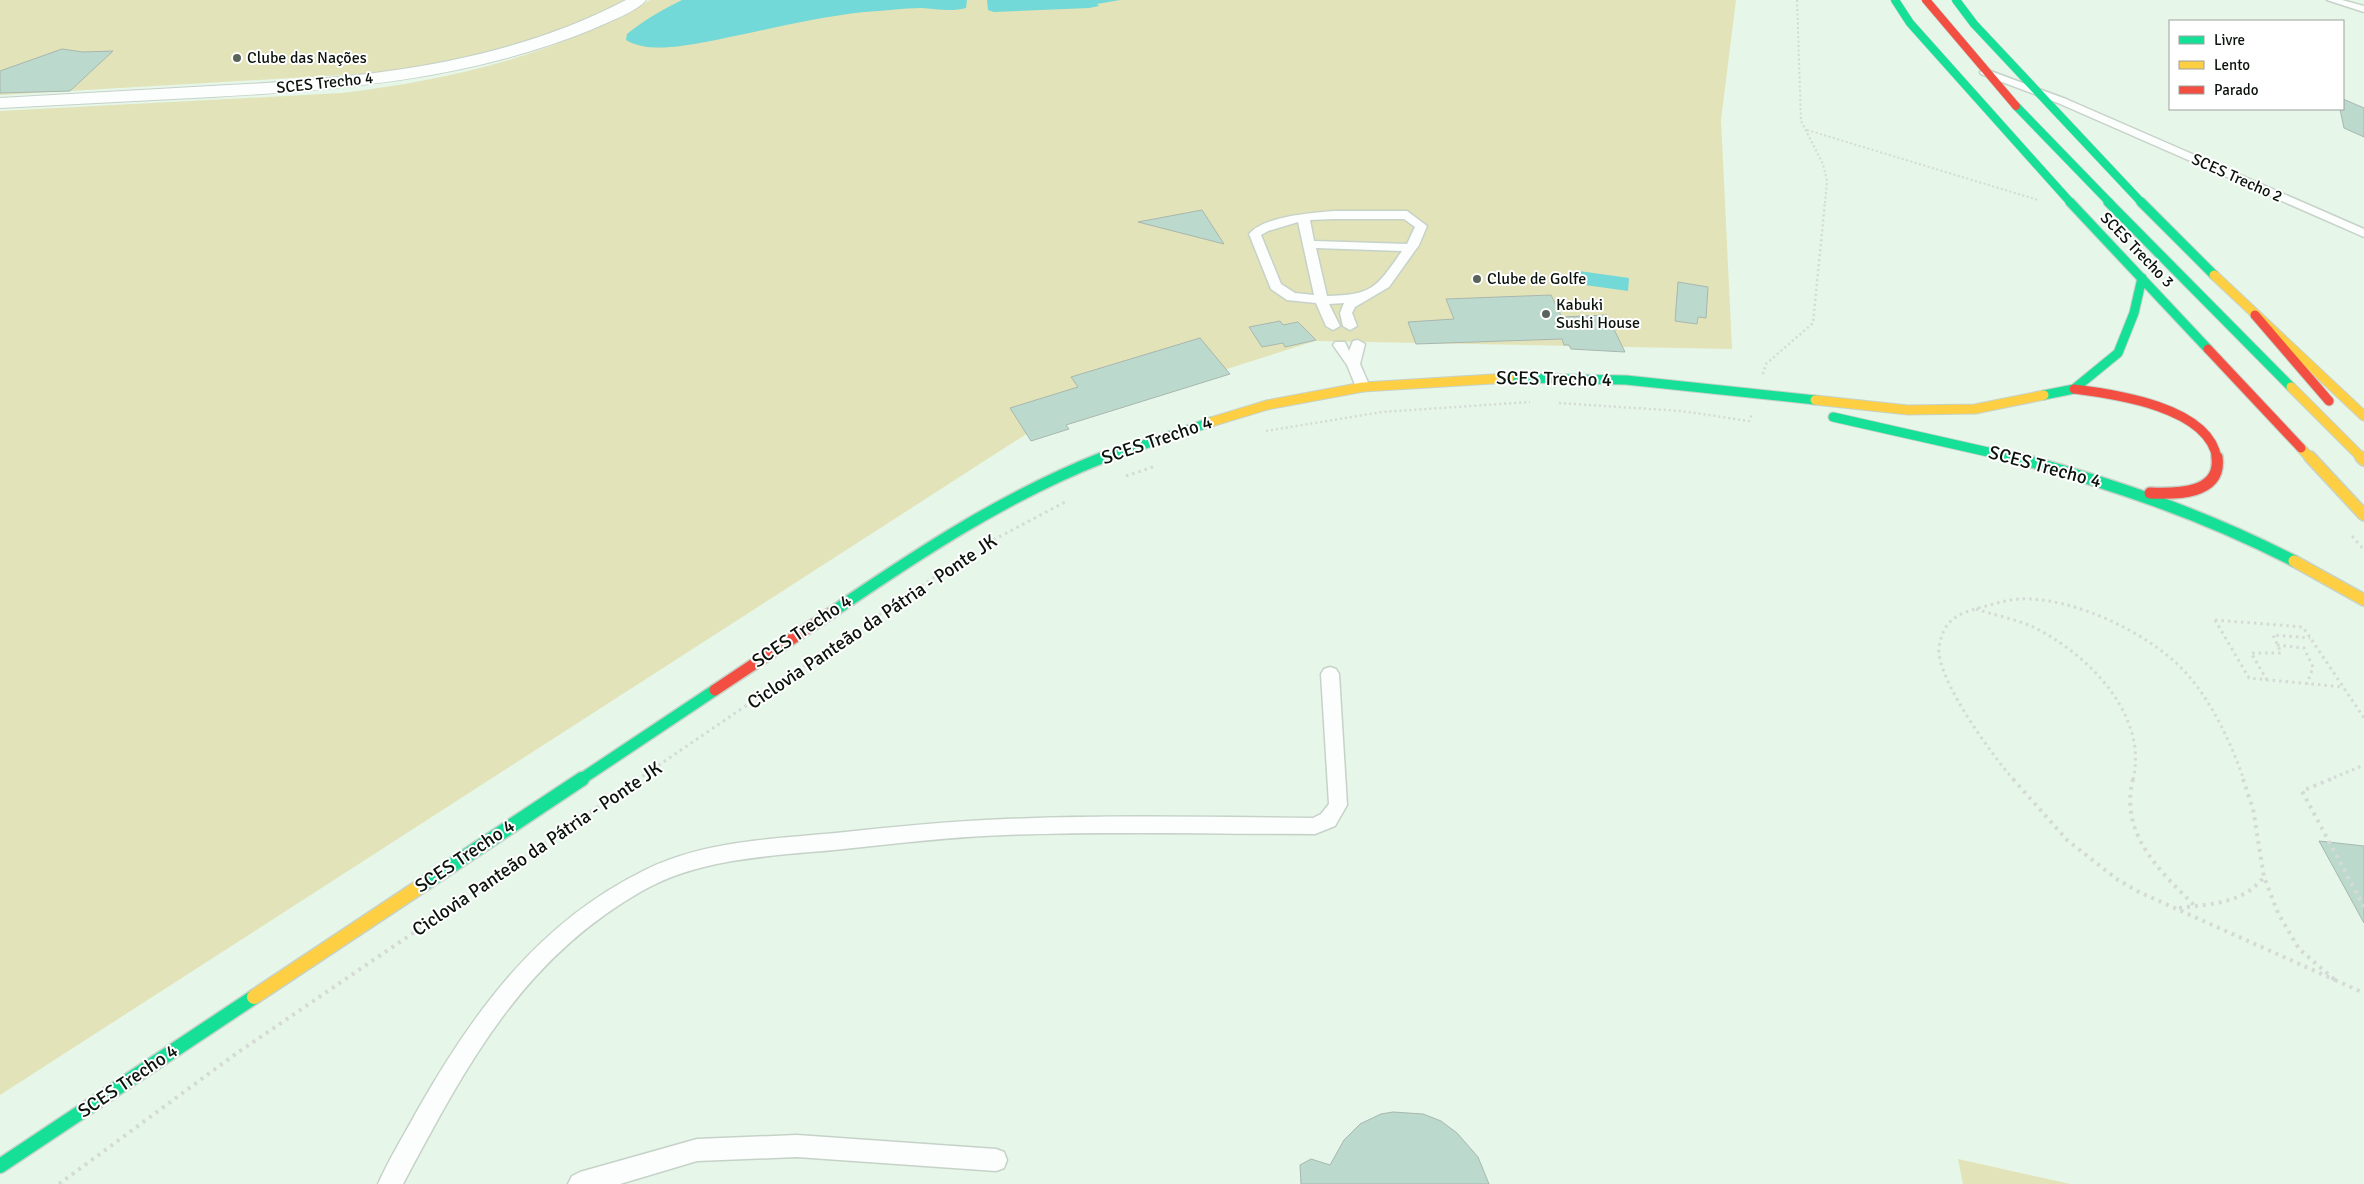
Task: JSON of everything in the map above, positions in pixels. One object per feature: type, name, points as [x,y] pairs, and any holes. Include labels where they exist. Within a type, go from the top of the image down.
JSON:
[{"type":"main road","name":"SCES Trecho 3","points":[[1895,0],[1910,23],[2080,213],[2364,515]]},
{"type":"main road","name":"SCES Trecho 3","points":[[1926,0],[1985,72],[2052,145],[2364,460]]},
{"type":"main road","name":"SCES Trecho 2","points":[[1956,0],[1974,24],[2037,92]]},
{"type":"main road","points":[[2037,92],[2078,124],[2140,201],[2255,315],[2364,416]]},
{"type":"main road","name":"SCES Trecho 4","points":[[0,1166],[926,549],[983,514],[1041,484],[1122,450],[1267,405],[1363,387],[1494,378],[1626,380],[1757,397],[1908,410],[1966,409],[2074,389],[2096,374],[2118,353],[2134,313],[2142,278]]},
{"type":"main road","points":[[2255,315],[2335,408]]},
{"type":"main road","points":[[2074,389],[2138,399],[2170,411],[2194,427],[2214,446],[2218,455],[2217,468],[2208,483],[2200,489],[2167,494],[2136,492]]},
{"type":"main road","name":"SCES Trecho 4","points":[[1757,397],[1803,410]]},
{"type":"main road","name":"SCES Trecho 4","points":[[1822,414],[1955,443],[2136,492],[2252,538],[2364,600]]},
{"type":"main road","points":[[2349,430],[2364,451]]},
{"type":"street","name":"SCES Trecho 4","points":[[0,103],[286,88],[366,80],[477,59],[534,45],[598,21],[638,0]]},
{"type":"lane","points":[[2332,0],[2364,9]]},
{"type":"lane","name":"SCES Trecho 2","points":[[1985,72],[2110,122],[2364,233]]},
{"type":"lane","name":"SCES Trecho 2","points":[[2078,124],[2110,122]]},
{"type":"lane","points":[[1350,326],[1346,313],[1349,305],[1356,299],[1385,284],[1411,248],[1421,226],[1407,215],[1334,215],[1303,218],[1258,231],[1254,238],[1275,286],[1292,297],[1321,300],[1356,299]]},
{"type":"lane","points":[[1303,218],[1321,300],[1333,326]]},
{"type":"lane","points":[[1310,244],[1411,248]]},
{"type":"lane","points":[[1353,364],[1358,344]]},
{"type":"lane","points":[[1340,345],[1353,364],[1363,387]]},
{"type":"lane","points":[[390,1184],[469,1046],[496,1003],[535,961],[590,914],[666,869],[703,859],[773,847],[960,829],[1075,825],[1315,826],[1328,820],[1338,805],[1330,674]]},
{"type":"lane","points":[[580,1184],[697,1150],[797,1146],[996,1160]]},
{"type":"path","points":[[1550,402],[1681,411],[1750,420],[1766,364],[1814,323],[1826,181],[1823,164],[1801,120],[1797,0]]},
{"type":"path","points":[[1806,130],[2080,213]]},
{"type":"path","points":[[1261,432],[1382,412],[1540,402]]},
{"type":"path","points":[[1124,477],[1161,464]]},
{"type":"path","name":"Ciclovia Panteão da Pátria - Ponte JK","points":[[978,548],[1071,499]]},
{"type":"path","name":"Ciclovia Panteão da Pátria - Ponte JK","points":[[59,1184],[237,1053],[946,569]]},
{"type":"path","points":[[2335,980],[2298,948],[2278,914],[2264,877],[2253,809],[2233,748],[2211,709],[2192,681],[2166,655],[2135,633],[2086,610],[2043,601],[2019,599],[1959,613],[1945,628],[1939,649],[1944,676],[1996,760],[2067,840],[2118,880],[2177,909],[2335,980],[2364,993]]},
{"type":"path","points":[[1975,608],[2030,626],[2061,643],[2096,672],[2123,710],[2134,737],[2136,767],[2131,787],[2133,824],[2142,847],[2173,884],[2195,906]]},
{"type":"path","points":[[2344,687],[2249,678],[2215,620],[2303,627],[2344,687],[2364,718]]},
{"type":"path","points":[[2267,680],[2251,652],[2281,653],[2273,635],[2311,638]]},
{"type":"path","points":[[2277,645],[2304,648],[2313,666],[2307,684]]},
{"type":"path","points":[[2364,765],[2302,791],[2364,907]]},
{"type":"path","points":[[2177,909],[2228,901],[2257,888],[2264,877]]},
{"type":"green space","name":"Clube das Nações","points":[[0,0],[628,0],[534,44],[412,71],[0,95]]},
{"type":"green space","points":[[650,0],[1736,0],[1721,120],[1732,349],[1315,341],[1031,431],[0,1095],[0,111],[342,93],[374,89],[470,70],[532,53],[593,29]]},
{"type":"green space","points":[[1958,1159],[2070,1184],[1963,1184]]},
{"type":"water","points":[[682,0],[967,0],[966,8],[960,9],[914,8],[864,12],[802,22],[682,46],[662,48],[642,46],[626,40],[627,34],[640,24]]},
{"type":"water","points":[[987,0],[1120,0],[1097,4],[1099,6],[1089,8],[994,12],[988,10]]},
{"type":"water","points":[[1579,271],[1629,278],[1628,291],[1578,284]]},
{"type":"building","points":[[62,49],[83,52],[113,51],[70,91],[0,93],[0,71]]},
{"type":"building","points":[[2344,99],[2364,108],[2364,137],[2344,128],[2340,110],[2344,110]]},
{"type":"building","points":[[1202,210],[1224,244],[1138,222]]},
{"type":"building","points":[[1678,282],[1708,287],[1706,318],[1698,317],[1697,324],[1675,321]]},
{"type":"building","points":[[1551,295],[1562,317],[1607,315],[1625,352],[1571,349],[1569,345],[1564,345],[1562,339],[1416,344],[1408,322],[1454,319],[1446,299]]},
{"type":"building","points":[[1280,321],[1283,325],[1298,322],[1316,340],[1285,347],[1283,343],[1262,347],[1249,327]]},
{"type":"building","points":[[1200,338],[1230,374],[1066,425],[1069,429],[1031,441],[1010,408],[1078,387],[1071,377]]},
{"type":"building","points":[[2319,841],[2364,846],[2364,923]]},
{"type":"building","points":[[1393,1112],[1423,1114],[1441,1121],[1457,1133],[1478,1157],[1489,1184],[1301,1184],[1300,1165],[1311,1159],[1330,1165],[1344,1140],[1360,1124],[1381,1114]]},
{"type":"traffic: fast","points":[[1895,0],[1910,23],[2080,213],[2208,349]]},
{"type":"traffic: fast","points":[[1956,0],[1974,24],[2140,201],[2214,275]]},
{"type":"traffic: fast","points":[[2016,106],[2052,145],[2291,387]]},
{"type":"traffic: fast","points":[[2044,395],[2074,389],[2118,353],[2134,313],[2142,278]]},
{"type":"traffic: fast","points":[[1509,378],[1626,380],[1815,400]]},
{"type":"traffic: fast","points":[[1833,417],[2011,456],[2128,490],[2185,510],[2240,534],[2294,561]]},
{"type":"traffic: fast","points":[[831,613],[933,544],[1013,498],[1041,484],[1104,458],[1211,422]]},
{"type":"traffic: fast","points":[[421,886],[715,690]]},
{"type":"traffic: fast","points":[[0,1166],[254,997]]},
{"type":"traffic: slow","points":[[2214,275],[2364,416]]},
{"type":"traffic: slow","points":[[1211,422],[1267,405],[1363,387],[1509,378]]},
{"type":"traffic: slow","points":[[2291,387],[2364,460]]},
{"type":"traffic: slow","points":[[1815,400],[1908,410],[1975,409],[2044,395]]},
{"type":"traffic: slow","points":[[2301,448],[2364,515]]},
{"type":"traffic: slow","points":[[2294,561],[2364,600]]},
{"type":"traffic: slow","points":[[254,997],[421,886]]},
{"type":"traffic: jam","points":[[1926,0],[2016,106]]},
{"type":"traffic: jam","points":[[2255,315],[2329,401]]},
{"type":"traffic: jam","points":[[2208,349],[2301,448]]},
{"type":"traffic: jam","points":[[2074,389],[2123,396],[2160,406],[2188,421],[2212,444],[2218,463],[2215,473],[2204,486],[2193,491],[2181,493],[2150,493]]},
{"type":"traffic: jam","points":[[715,690],[831,613]]},
{"type":"place","name":"Clube das Nações","points":[[237,58]]},
{"type":"place","name":"Clube de Golfe","points":[[1477,279]]},
{"type":"place","name":"Kabuki Sushi House","points":[[1546,314]]}]
